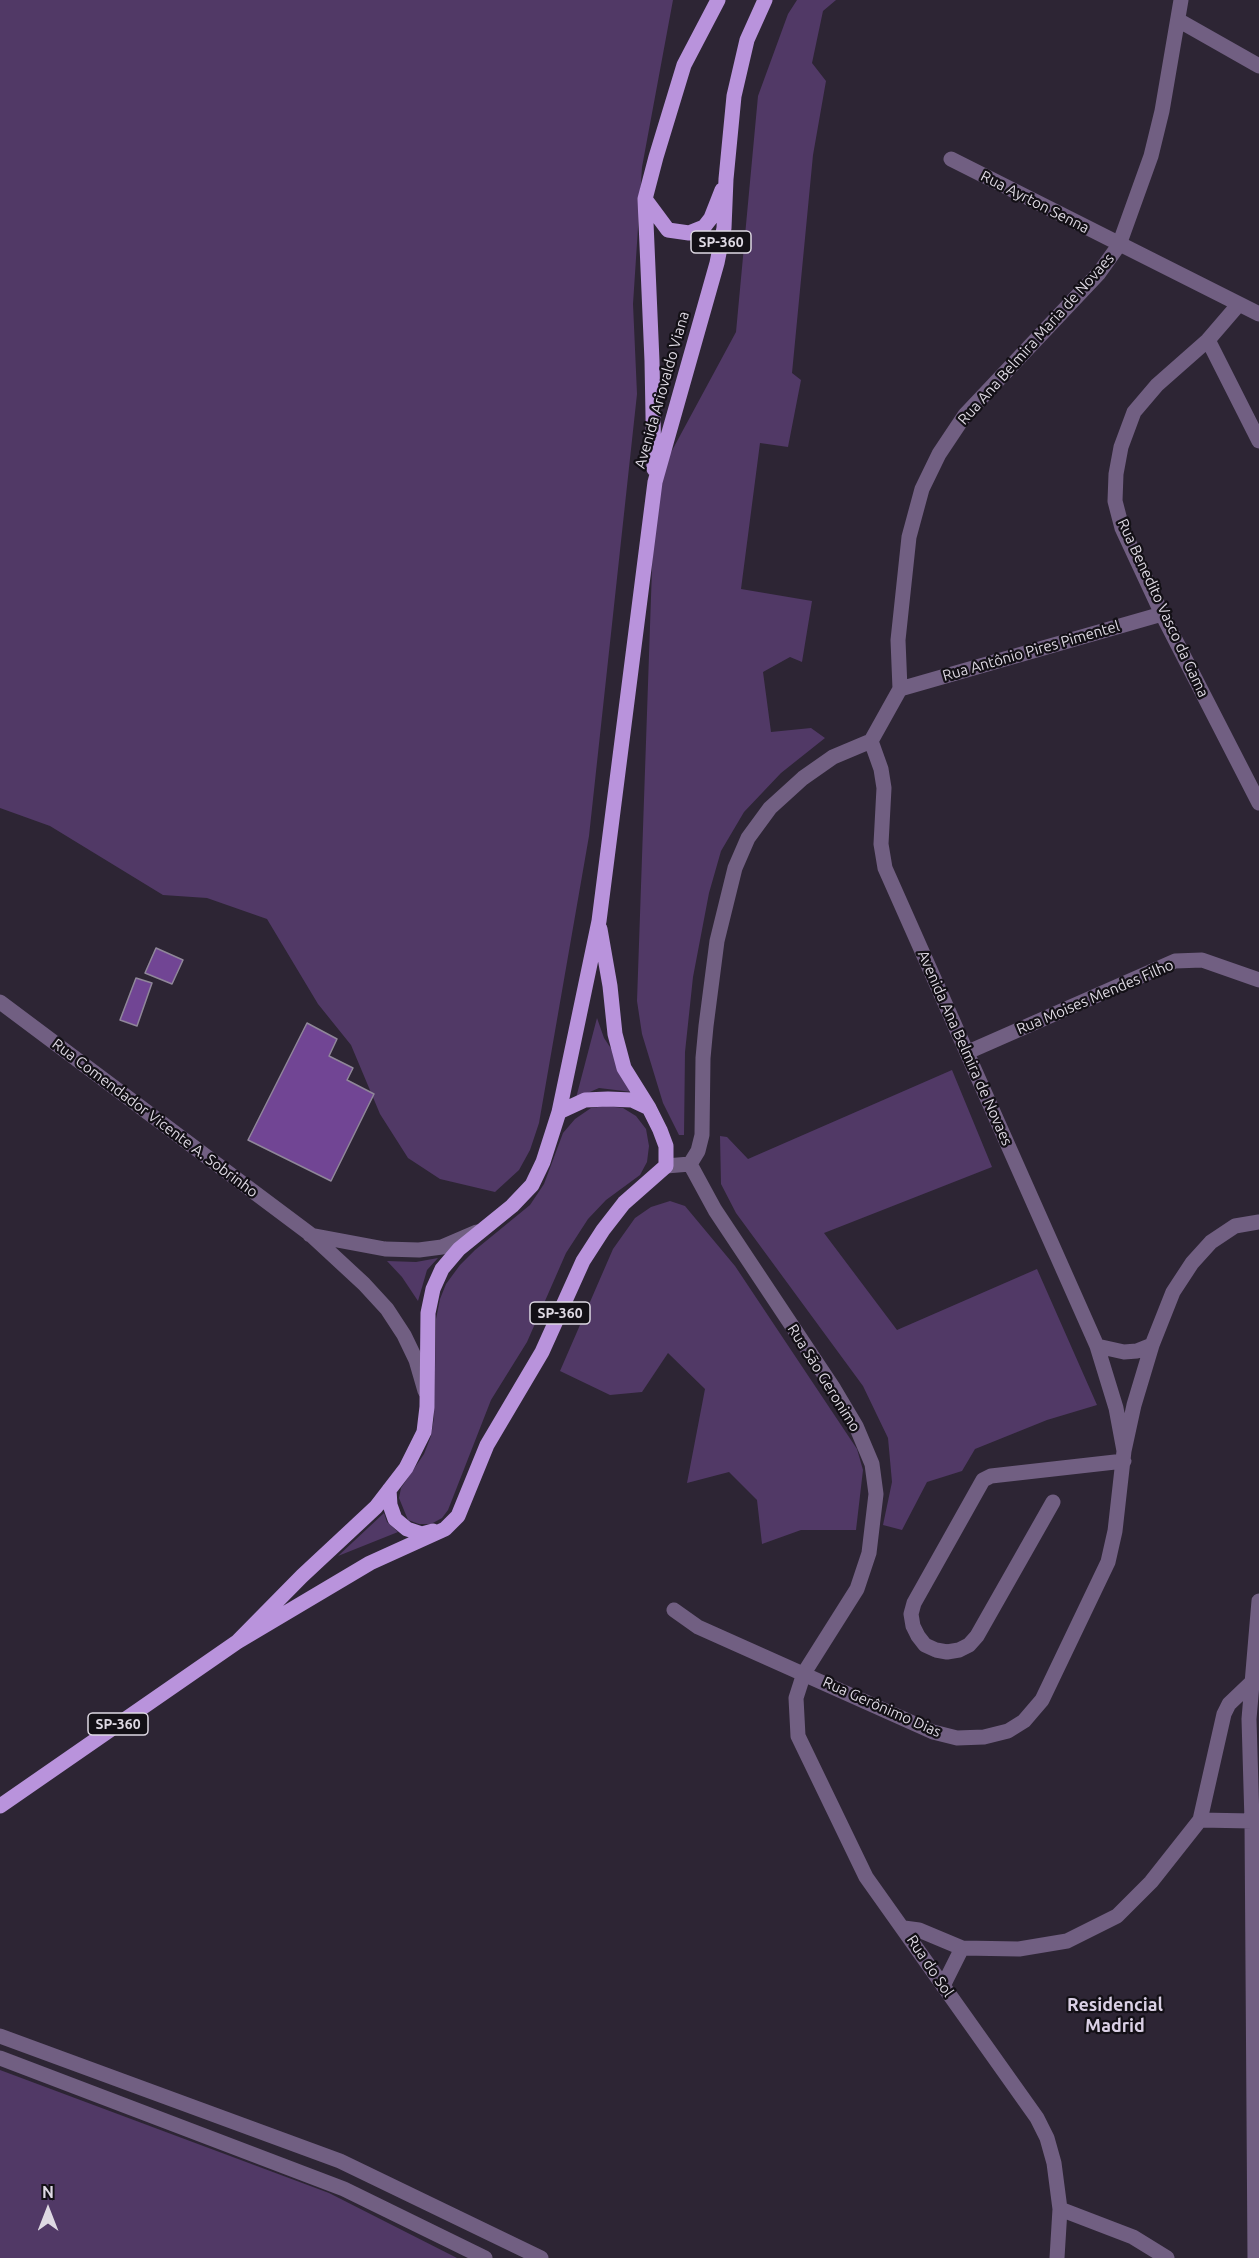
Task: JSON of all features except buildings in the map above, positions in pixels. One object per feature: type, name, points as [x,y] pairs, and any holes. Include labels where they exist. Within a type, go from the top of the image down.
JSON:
[{"type":"main road","name":"Avenida Ariovaldo Viana","points":[[655,482],[645,199],[684,65],[718,0]]},
{"type":"main road","name":"Avenida Ariovaldo Viana","points":[[655,482],[717,263],[724,228],[734,96],[747,40],[765,0]]},
{"type":"main road","name":"SP-360","points":[[645,199],[668,230],[689,233],[704,227],[711,218],[726,179]]},
{"type":"main road","name":"SP-360","points":[[237,1642],[302,1576],[376,1507],[406,1468],[424,1432],[427,1400],[428,1312],[433,1289],[442,1269],[459,1249],[512,1206],[532,1185],[543,1162],[559,1112],[599,921],[655,482]]},
{"type":"main road","name":"SP-360","points":[[0,1806],[237,1642],[370,1563],[445,1529],[458,1516],[487,1445],[542,1352],[583,1261],[624,1203],[666,1166],[666,1146],[649,1108],[624,1068],[615,1034],[599,921]]},
{"type":"main road","points":[[559,1112],[585,1100],[632,1100],[649,1108]]},
{"type":"main road","points":[[389,1490],[390,1504],[395,1519],[407,1529],[422,1534],[445,1529]]},
{"type":"street","name":"Rua Ana Belmira Maria de Novaes","points":[[900,688],[898,640],[909,537],[922,489],[939,454],[965,414],[1099,273],[1119,245],[1151,156],[1162,111],[1181,0]]},
{"type":"street","points":[[1178,20],[1259,66]]},
{"type":"street","name":"Rua Ayrton Senna","points":[[951,159],[1259,314]]},
{"type":"street","name":"Rua Benedito Vasco da Gama","points":[[1239,304],[1208,340],[1157,385],[1134,412],[1121,447],[1116,474],[1115,501],[1122,528],[1162,614],[1259,803]]},
{"type":"street","points":[[1208,340],[1259,441]]},
{"type":"street","name":"Rua Antônio Pires Pimentel","points":[[900,688],[1162,614]]},
{"type":"street","points":[[666,1166],[690,1164],[698,1151],[702,1135],[703,1058],[717,941],[735,868],[748,838],[770,808],[803,778],[833,757],[871,741],[900,688]]},
{"type":"street","name":"Avenida Ana Belmira de Novaes","points":[[871,741],[881,769],[884,788],[881,844],[885,868],[1097,1346],[1116,1408],[1124,1456]]},
{"type":"street","name":"Rua Moises Mendes Filho","points":[[968,1052],[1175,961],[1202,960],[1259,980]]},
{"type":"street","name":"Rua Comendador Vicente A. Sobrinho","points":[[0,1002],[310,1234],[364,1284],[387,1310],[404,1335],[416,1360],[427,1400]]},
{"type":"street","name":"Rua São Geronimo","points":[[690,1164],[715,1210],[834,1389],[856,1426],[872,1464],[876,1494],[870,1553],[857,1589],[804,1673]]},
{"type":"street","name":"Rua Gerônimo Dias","points":[[674,1611],[698,1627],[933,1732],[957,1738],[984,1737],[1008,1731],[1024,1721],[1042,1700],[1108,1562],[1115,1531],[1124,1456],[1134,1405],[1152,1345],[1173,1292],[1192,1263],[1211,1242],[1235,1226],[1259,1222]]},
{"type":"street","points":[[310,1234],[385,1249],[419,1250],[442,1247],[482,1230]]},
{"type":"street","points":[[1097,1346],[1124,1352],[1137,1351],[1152,1345]]},
{"type":"street","points":[[1053,1502],[977,1636],[969,1645],[959,1650],[947,1652],[926,1645],[913,1626],[911,1614],[914,1603],[983,1480],[991,1476],[1124,1456]]},
{"type":"street","points":[[1255,2258],[1252,1821],[1249,1719],[1259,1601]]},
{"type":"street","name":"Rua do Sol","points":[[804,1673],[796,1698],[798,1736],[866,1876],[1037,2118],[1047,2138],[1054,2163],[1060,2209],[1056,2258]]},
{"type":"street","points":[[904,1928],[919,1930],[962,1948],[1019,1948],[1067,1941],[1117,1916],[1151,1882],[1200,1820],[1224,1714],[1229,1704],[1251,1683]]},
{"type":"street","points":[[1200,1820],[1252,1821]]},
{"type":"street","points":[[943,1986],[962,1948]]},
{"type":"street","points":[[0,2036],[340,2161],[541,2258]]},
{"type":"street","points":[[0,2058],[344,2189],[485,2258]]},
{"type":"street","points":[[1060,2209],[1133,2237],[1167,2258]]},
{"type":"shaded area","points":[[0,0],[673,0],[642,167],[633,304],[637,394],[589,836],[539,1123],[530,1150],[519,1170],[495,1192],[440,1179],[408,1158],[380,1114],[351,1045],[318,1004],[267,919],[207,898],[163,895],[50,826],[0,808]]},
{"type":"shaded area","points":[[797,0],[836,0],[823,11],[812,63],[826,81],[813,155],[792,373],[801,380],[788,447],[760,443],[741,589],[812,601],[802,662],[790,657],[763,672],[771,732],[811,728],[825,738],[781,773],[744,812],[721,851],[709,893],[693,977],[685,1052],[684,1135],[679,1135],[663,1103],[642,1034],[637,1001],[655,482],[736,332],[758,96],[788,14]]},
{"type":"shaded area","points":[[597,1018],[604,1038],[624,1068],[632,1092],[599,1088],[576,1098]]},
{"type":"shaded area","points":[[952,1070],[992,1167],[824,1233],[897,1330],[1037,1269],[1097,1405],[1047,1420],[975,1449],[962,1471],[927,1482],[902,1530],[883,1525],[892,1482],[888,1438],[863,1386],[736,1213],[721,1184],[720,1136],[727,1137],[748,1159]]},
{"type":"shaded area","points":[[606,1106],[623,1108],[636,1116],[646,1129],[649,1146],[647,1162],[640,1175],[606,1200],[588,1219],[566,1253],[527,1342],[491,1400],[448,1510],[442,1518],[431,1524],[419,1524],[408,1520],[399,1498],[401,1488],[424,1454],[431,1436],[434,1418],[436,1319],[446,1284],[475,1250],[530,1205],[544,1184],[563,1133],[575,1119],[591,1108]]},
{"type":"shaded area","points":[[670,1201],[685,1206],[735,1266],[857,1449],[863,1470],[856,1530],[801,1530],[762,1544],[757,1500],[729,1472],[687,1483],[705,1389],[668,1353],[642,1392],[610,1395],[560,1371],[613,1249],[635,1218],[651,1207]]},
{"type":"shaded area","points":[[438,1258],[427,1270],[418,1301],[402,1277],[387,1261],[416,1262]]},
{"type":"shaded area","points":[[384,1513],[387,1522],[398,1532],[338,1556]]},
{"type":"shaded area","points":[[0,2070],[329,2193],[457,2258],[0,2258]]},
{"type":"district","name":"Residencial Madrid","points":[[1115,2015]]}]
